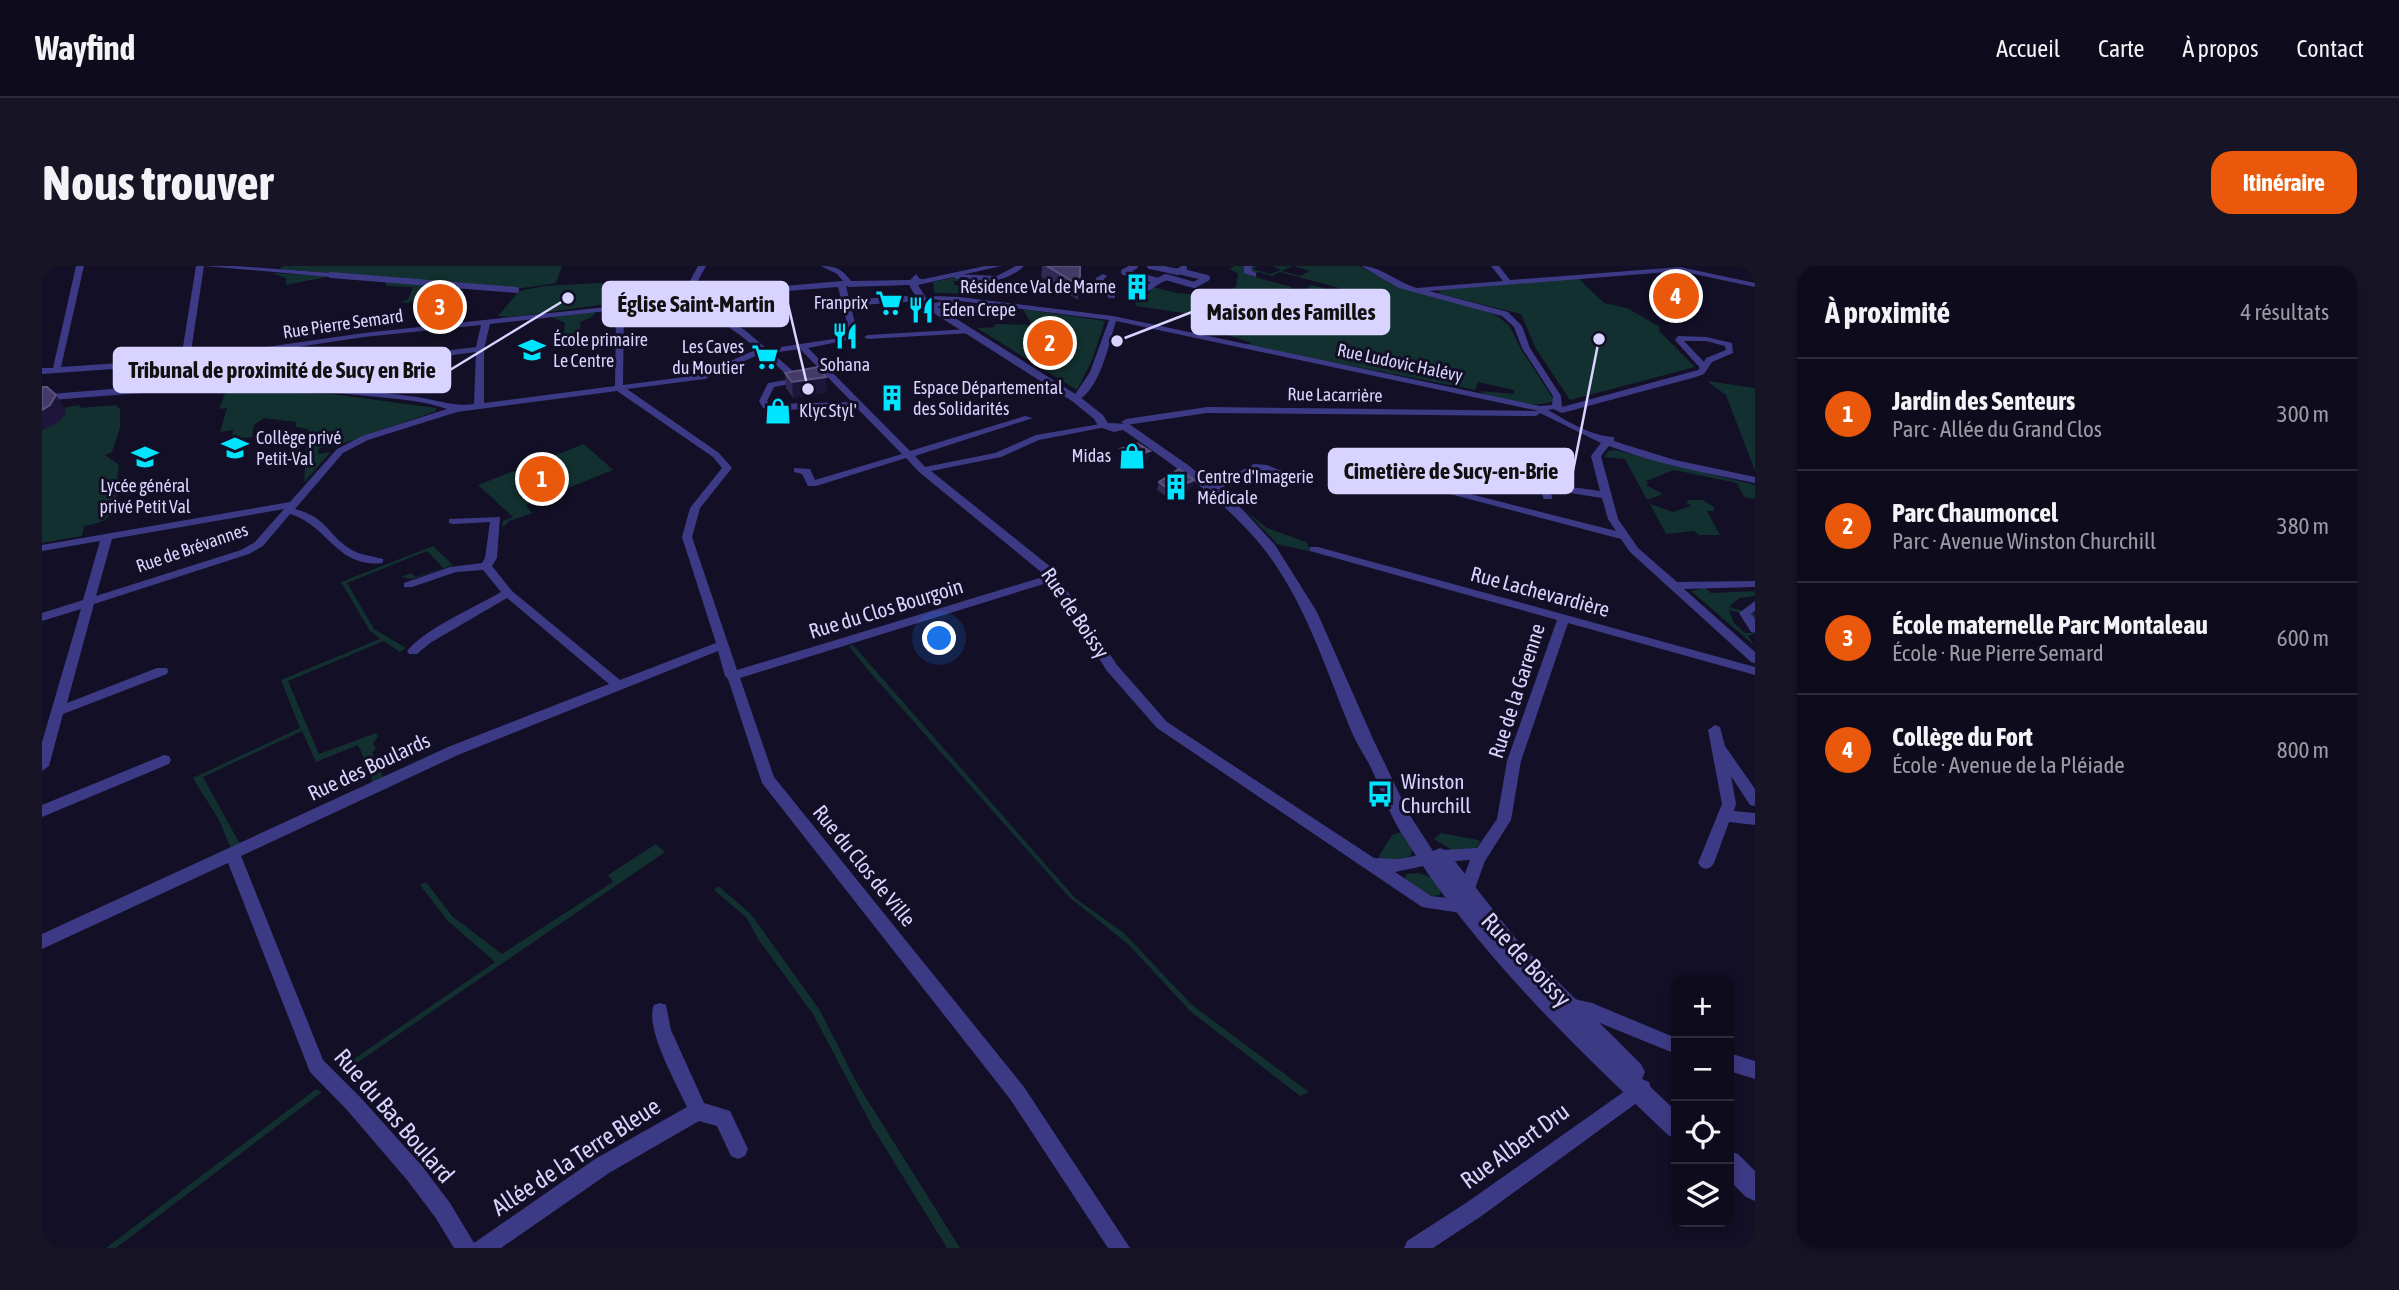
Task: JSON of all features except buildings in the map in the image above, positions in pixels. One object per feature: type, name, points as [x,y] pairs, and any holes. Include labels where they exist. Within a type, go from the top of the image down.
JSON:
[{"type":"street","points":[[56,371],[80,266]]},
{"type":"street","points":[[185,361],[200,266]]},
{"type":"street","points":[[207,266],[516,289]]},
{"type":"street","points":[[702,266],[690,288],[691,299],[764,351],[799,381]]},
{"type":"street","points":[[825,266],[840,272],[847,303],[920,298],[1212,489],[1250,524],[1285,569],[1307,608],[1387,789],[1433,860],[1481,853]]},
{"type":"street","points":[[836,266],[869,278],[918,280],[973,266]]},
{"type":"street","points":[[844,284],[954,276],[997,266]]},
{"type":"street","points":[[954,276],[1004,278],[1012,275],[1020,266]]},
{"type":"street","points":[[1135,266],[1124,272],[1158,281]]},
{"type":"street","points":[[1133,298],[1166,277],[1194,285],[1207,278],[1150,266]]},
{"type":"street","points":[[1179,271],[1188,266]]},
{"type":"street","points":[[1248,266],[1247,271],[1253,275]]},
{"type":"street","points":[[1365,266],[1416,290],[1489,309],[1514,320],[1557,396],[1555,411]]},
{"type":"street","points":[[1495,266],[1508,283]]},
{"type":"street","points":[[1556,266],[1567,278]]},
{"type":"street","points":[[1618,266],[1625,273]]},
{"type":"street","points":[[1416,290],[1681,267],[1752,285],[1755,276]]},
{"type":"street","points":[[1103,276],[1100,278],[1101,285],[1112,296]]},
{"type":"street","points":[[918,280],[920,298]]},
{"type":"street","points":[[918,280],[934,301],[967,330]]},
{"type":"street","name":"Rue Pierre Semard","points":[[42,371],[185,361],[620,306],[844,284]]},
{"type":"street","name":"Rue Ludovic Halévy","points":[[934,301],[960,299],[1113,318],[1555,411]]},
{"type":"street","name":"Rue de Brévannes","points":[[42,617],[248,550],[264,540],[345,447],[478,404],[702,377],[764,351],[852,338],[847,303]]},
{"type":"street","points":[[619,388],[620,306]]},
{"type":"street","points":[[1076,399],[1082,394],[1097,364],[1113,318]]},
{"type":"street","points":[[478,404],[480,349],[486,323]]},
{"type":"street","points":[[868,337],[921,337],[967,330]]},
{"type":"street","points":[[1555,411],[1702,372],[1703,366],[1709,360],[1730,351],[1729,345],[1706,339],[1681,338],[1679,340],[1703,366]]},
{"type":"street","points":[[296,388],[302,345]]},
{"type":"street","name":"Rue de Boissy","points":[[802,346],[907,456],[1037,559],[1053,577],[1112,668],[1162,725],[1428,902],[1464,899]]},
{"type":"street","points":[[298,372],[480,349]]},
{"type":"street","points":[[831,375],[771,385],[763,401],[766,406],[777,407],[858,405]]},
{"type":"street","points":[[42,398],[172,388],[296,388],[358,392],[446,405],[456,409]]},
{"type":"street","name":"Rue du Clos de Ville","points":[[619,388],[716,455],[727,468],[724,476],[695,508],[687,537],[766,779],[1017,1093],[1120,1248]]},
{"type":"street","name":"Rue Lacarrière","points":[[923,470],[998,455],[1036,438],[1114,423],[1207,410],[1555,411]]},
{"type":"street","points":[[1555,411],[1608,441],[1661,460],[1755,478]]},
{"type":"street","points":[[798,470],[806,471],[812,484],[1028,418]]},
{"type":"street","points":[[1608,441],[1597,456],[1613,519],[1625,537],[1644,561],[1755,659]]},
{"type":"street","points":[[1212,489],[1258,467],[1304,482]]},
{"type":"street","points":[[1371,472],[1625,537]]},
{"type":"street","points":[[1542,474],[1546,491],[1605,495]]},
{"type":"street","points":[[42,548],[293,508],[321,526],[344,550],[355,556],[379,561]]},
{"type":"street","points":[[453,521],[496,519],[491,558],[486,566]]},
{"type":"street","points":[[42,766],[107,537]]},
{"type":"street","name":"Rue Lachevardière","points":[[1314,549],[1755,671]]},
{"type":"street","points":[[408,585],[454,569],[486,566]]},
{"type":"street","points":[[486,566],[508,593],[617,684]]},
{"type":"street","name":"Rue du Clos Bourgoin","points":[[731,676],[1053,577]]},
{"type":"street","points":[[1673,586],[1755,584]]},
{"type":"street","points":[[413,652],[426,640],[508,593]]},
{"type":"street","points":[[1755,605],[1745,613],[1755,629]]},
{"type":"street","name":"Rue de la Garenne","points":[[1464,899],[1481,853],[1504,820],[1514,761],[1563,619]]},
{"type":"street","name":"Rue des Boulards","points":[[42,942],[453,751],[721,645]]},
{"type":"street","points":[[58,711],[162,671]]},
{"type":"street","points":[[1706,863],[1729,804],[1716,737],[1755,801]]},
{"type":"street","points":[[42,811],[164,760]]},
{"type":"street","points":[[1724,816],[1755,819]]},
{"type":"street","name":"Rue du Bas Boulard","points":[[232,854],[316,1066],[327,1081],[352,1102],[451,1220],[466,1248]]},
{"type":"street","name":"Rue de Boissy","points":[[1364,859],[1396,869],[1433,860],[1464,899],[1499,954],[1589,1035],[1671,1121]]},
{"type":"street","points":[[1561,1008],[1592,1011],[1622,1026],[1671,1044]]},
{"type":"street","points":[[660,1011],[662,1030],[698,1111],[723,1118],[738,1149]]},
{"type":"street","points":[[1589,1035],[1602,1027],[1622,1026]]},
{"type":"street","points":[[1734,1064],[1755,1070]]},
{"type":"street","name":"Rue de Boissy","points":[[1642,1088],[1671,1110]]},
{"type":"street","name":"Rue Albert Dru","points":[[1415,1248],[1473,1210],[1642,1088]]},
{"type":"street","name":"Allée de la Terre Bleue","points":[[482,1248],[602,1166],[698,1111]]},
{"type":"street","points":[[1730,1164],[1755,1188]]},
{"type":"street","points":[[1734,1182],[1755,1202]]},
{"type":"green space","points":[[283,266],[562,266],[556,283],[509,290],[458,287],[451,292],[442,291],[444,289],[408,303],[401,302],[408,299],[413,287],[386,286],[385,282],[326,277],[286,285],[286,278],[272,273],[328,276],[333,273],[279,269]]},
{"type":"green space","points":[[1234,266],[1257,266],[1253,269],[1270,274],[1281,270],[1272,266],[1292,266],[1282,271],[1300,276],[1310,271],[1294,266],[1358,266],[1409,290],[1482,309],[1509,325],[1554,400],[1539,404],[1517,403],[1480,391],[1514,394],[1514,390],[1478,382],[1475,390],[1245,345],[1252,343],[1227,335],[1230,320],[1136,306],[1135,300],[1146,298],[1153,287],[1177,293],[1221,297],[1236,286],[1238,274],[1230,269]],"holes":[[[1258,272],[1272,276],[1280,272],[1339,288],[1336,291],[1311,285],[1297,295],[1285,292],[1292,287],[1251,276]]]},
{"type":"green space","points":[[956,277],[983,282],[953,281],[955,285],[982,287],[980,294],[934,293],[933,282]]},
{"type":"green space","points":[[1578,278],[1604,303],[1627,308],[1660,327],[1659,331],[1695,367],[1570,400],[1535,347],[1521,314],[1440,294],[1439,290]]},
{"type":"green space","points":[[599,283],[611,285],[615,303],[511,317],[498,316],[519,291],[544,286]]},
{"type":"green space","points":[[1023,309],[1105,321],[1093,358],[1077,390],[977,328],[995,327],[995,324],[1032,325]]},
{"type":"green space","points":[[596,312],[592,317],[580,322],[580,338],[563,340],[565,323],[552,317]]},
{"type":"green space","points":[[1707,381],[1755,388],[1755,471],[1726,395]]},
{"type":"green space","points":[[226,391],[332,394],[436,408],[436,411],[336,446],[319,448],[318,454],[331,452],[304,482],[308,429],[296,427],[296,422],[264,418],[254,425],[252,437],[232,439],[233,430],[220,432],[227,408],[219,409]]},
{"type":"green space","points":[[81,405],[79,408],[116,405],[120,409],[120,428],[112,452],[105,455],[119,465],[117,480],[120,483],[116,501],[107,518],[84,526],[82,536],[42,543],[42,430],[65,415],[63,408]]},
{"type":"green space","points":[[584,444],[613,470],[526,505],[532,513],[509,521],[502,528],[503,521],[513,517],[478,485]]},
{"type":"green space","points":[[1615,450],[1755,485],[1755,499],[1744,497],[1737,483],[1674,470],[1646,481],[1649,484],[1646,485],[1663,494],[1647,500],[1625,459],[1604,457],[1608,451]]},
{"type":"green space","points":[[1703,500],[1714,507],[1714,511],[1707,511],[1720,535],[1699,535],[1694,531],[1666,534],[1650,504],[1673,512],[1691,506],[1686,502]]},
{"type":"green space","points":[[1246,511],[1267,528],[1306,542],[1312,552],[1277,544]]},
{"type":"green space","points":[[433,546],[453,565],[412,579],[401,577],[411,573],[415,577],[443,568],[427,551],[347,583],[374,629],[406,648],[400,652],[384,641],[288,681],[319,754],[376,733],[378,737],[373,743],[376,749],[372,752],[383,777],[371,783],[372,776],[358,745],[316,762],[302,731],[203,777],[240,844],[231,849],[219,820],[193,778],[300,728],[281,680],[380,639],[370,631],[341,582]]},
{"type":"green space","points":[[1705,588],[1711,593],[1755,591],[1755,596],[1739,598],[1729,607],[1755,614],[1755,629],[1745,614],[1729,610],[1734,623],[1745,633],[1755,633],[1748,636],[1755,646],[1691,591]]},
{"type":"green space","points":[[853,645],[1075,898],[1124,933],[1192,1005],[1309,1092],[1300,1096],[1190,1011],[1128,944],[1069,897],[867,669],[849,646]]},
{"type":"green space","points":[[1401,832],[1412,849],[1411,855],[1404,859],[1379,860],[1392,835]]},
{"type":"green space","points":[[1441,833],[1480,842],[1475,849],[1452,850],[1434,839]]},
{"type":"green space","points":[[656,844],[665,852],[345,1071],[341,1068],[495,962],[447,920],[420,885],[426,882],[452,916],[502,954],[613,882],[608,875]]},
{"type":"green space","points":[[1419,873],[1433,878],[1441,890],[1440,895],[1432,896],[1404,880],[1406,874]]},
{"type":"green space","points":[[718,886],[750,913],[819,1009],[858,1085],[960,1248],[947,1248],[873,1128],[813,1014],[758,939],[747,918],[714,890]]},
{"type":"green space","points":[[316,1089],[322,1092],[116,1248],[106,1248]]},
{"type":"place","name":"Résidence Val de Marne","points":[[1137,287]]},
{"type":"place","name":"Collège du Fort","points":[[1676,296]]},
{"type":"place","name":"Tribunal de proximité de Sucy en Brie","points":[[568,298]]},
{"type":"place","name":"Franprix","points":[[889,303]]},
{"type":"place","name":"École maternelle Parc Montaleau","points":[[440,307]]},
{"type":"place","name":"Eden Crepe","points":[[921,310]]},
{"type":"place","name":"Sohana","points":[[845,336]]},
{"type":"place","name":"Cimetière de Sucy-en-Brie","points":[[1599,339]]},
{"type":"place","name":"Maison des Familles","points":[[1117,341]]},
{"type":"place","name":"Parc Chaumoncel","points":[[1050,343]]},
{"type":"place","name":"École primaire Le Centre","points":[[532,350]]},
{"type":"place","name":"Les Caves du Moutier","points":[[765,357]]},
{"type":"place","name":"Église Saint-Martin","points":[[808,389]]},
{"type":"place","name":"Espace Départemental des Solidarités","points":[[892,398]]},
{"type":"place","name":"Klyc Styl'","points":[[778,411]]},
{"type":"place","name":"Collège privé Petit-Val","points":[[235,448]]},
{"type":"place","name":"Midas","points":[[1132,456]]},
{"type":"place","name":"Lycée général privé Petit Val","points":[[145,457]]},
{"type":"place","name":"Jardin des Senteurs","points":[[542,479]]},
{"type":"place","name":"Centre d'Imagerie Médicale","points":[[1176,487]]},
{"type":"place","name":"Winston Churchill","points":[[1380,794]]}]
